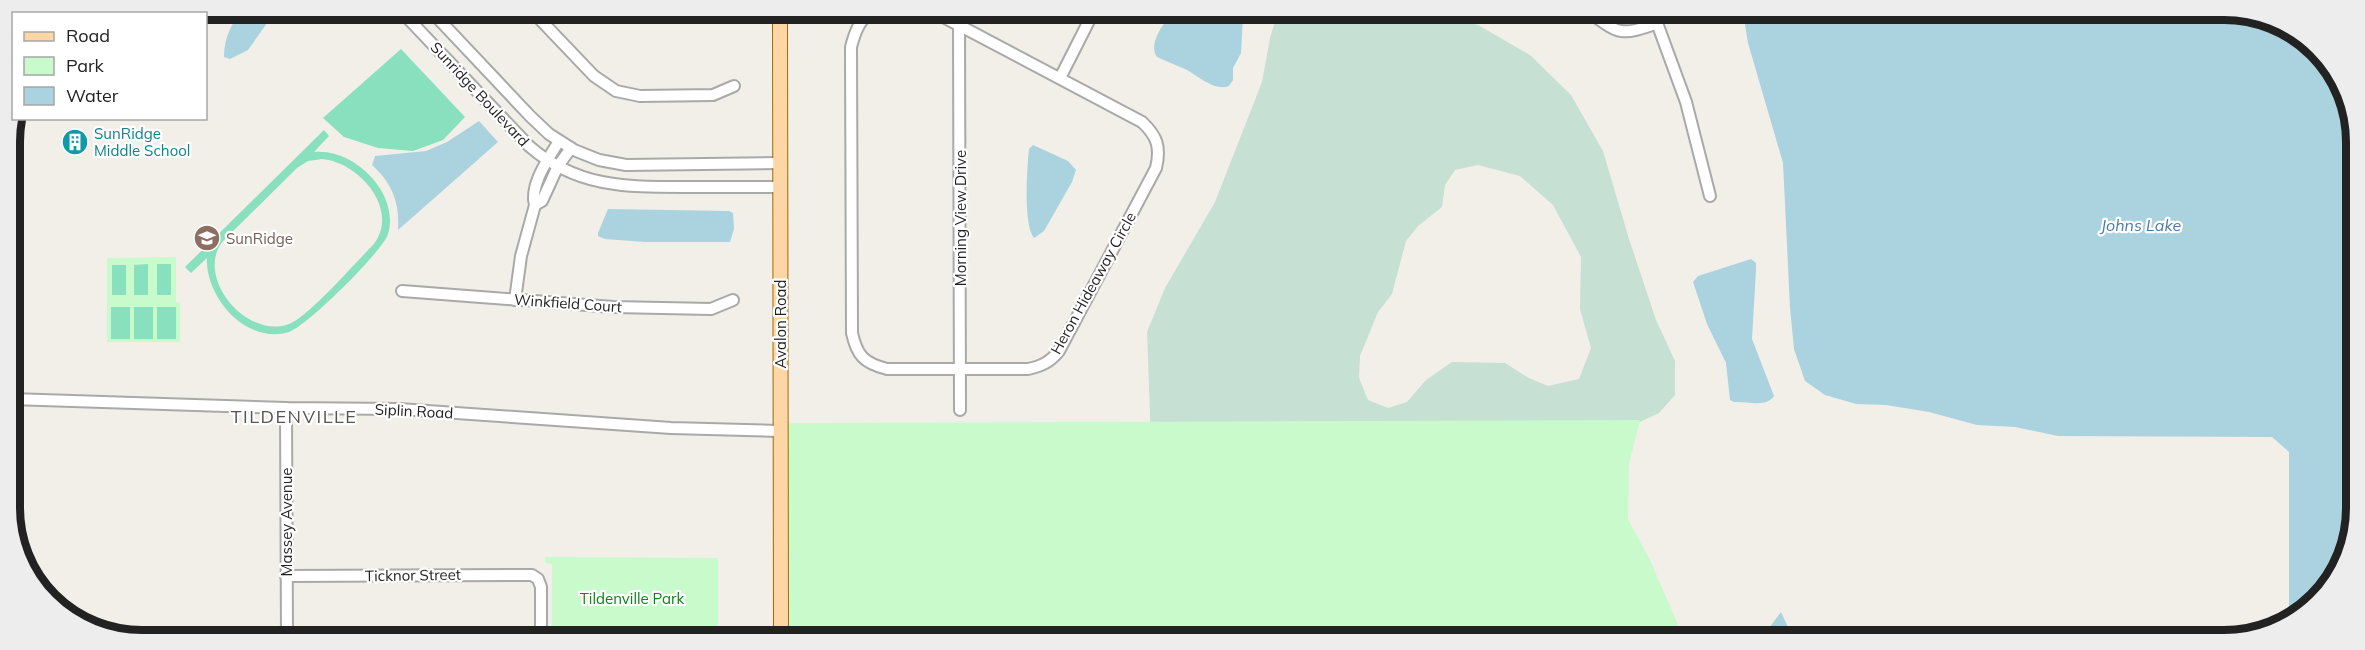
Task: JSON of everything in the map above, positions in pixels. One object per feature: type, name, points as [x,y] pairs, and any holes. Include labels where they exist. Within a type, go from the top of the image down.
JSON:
[{"type":"main road","name":"Avalon Road","points":[[780,20],[781,630]]},
{"type":"street","name":"Sunridge Boulevard","points":[[416,20],[520,138],[553,163],[595,182],[629,187],[780,187]]},
{"type":"street","name":"Sunridge Boulevard","points":[[439,20],[530,116],[559,141],[599,160],[626,165],[780,164]]},
{"type":"street","points":[[541,20],[594,76],[616,91],[640,96],[713,96],[734,86]]},
{"type":"street","name":"Heron Hideaway Circle","points":[[861,20],[851,47],[852,333],[855,347],[861,357],[872,365],[887,369],[1028,369],[1040,367],[1050,361],[1059,351],[1156,168],[1159,155],[1158,144],[1152,132],[1142,122],[949,20]]},
{"type":"street","points":[[1060,78],[1089,20]]},
{"type":"street","points":[[1600,20],[1612,29],[1623,33],[1658,23]]},
{"type":"street","points":[[1657,20],[1686,102],[1710,196]]},
{"type":"street","name":"Morning View Drive","points":[[959,25],[960,410]]},
{"type":"street","points":[[553,163],[559,141]]},
{"type":"street","points":[[515,300],[521,256],[535,205],[538,183],[553,163],[571,148]]},
{"type":"street","name":"Winkfield Court","points":[[402,291],[613,308],[711,309],[733,300]]},
{"type":"street","name":"Siplin Road","points":[[20,399],[286,408],[399,409],[671,428],[780,431]]},
{"type":"street","name":"Massey Avenue","points":[[286,408],[287,630]]},
{"type":"street","name":"Ticknor Street","points":[[286,576],[532,575],[538,579],[542,594],[541,630]]},
{"type":"green space","points":[[1275,20],[1458,20],[1478,25],[1530,55],[1571,95],[1603,151],[1656,320],[1675,361],[1675,395],[1659,413],[1627,428],[1151,442],[1147,332],[1165,288],[1215,202],[1262,82]],"holes":[[[1478,165],[1520,176],[1553,205],[1581,257],[1580,309],[1591,348],[1579,379],[1548,386],[1529,378],[1505,363],[1452,362],[1426,380],[1407,402],[1388,408],[1368,400],[1359,378],[1360,356],[1378,312],[1392,294],[1406,241],[1418,226],[1442,207],[1445,185],[1455,170]]]},
{"type":"green space","points":[[401,49],[465,117],[443,140],[413,151],[378,148],[344,137],[323,118]]},
{"type":"green space","points":[[324,130],[329,136],[314,152],[339,155],[361,167],[378,185],[388,205],[390,227],[388,234],[373,256],[311,317],[289,332],[273,334],[258,331],[244,325],[231,314],[213,288],[208,273],[207,258],[191,273],[185,267]],"holes":[[[322,159],[336,162],[362,178],[372,190],[379,203],[382,217],[380,231],[373,245],[319,301],[297,320],[273,327],[257,323],[242,314],[229,302],[220,287],[215,271],[216,256],[223,241],[297,168],[308,161]]]},
{"type":"green space","points":[[176,257],[176,302],[180,303],[180,342],[107,342],[107,258]]},
{"type":"green space","points":[[148,264],[148,295],[134,295],[134,265]]},
{"type":"green space","points":[[157,264],[171,264],[171,295],[157,295]]},
{"type":"green space","points":[[112,265],[126,265],[126,295],[112,295]]},
{"type":"green space","points":[[111,307],[130,307],[130,339],[111,339]]},
{"type":"green space","points":[[134,307],[153,307],[153,339],[134,339]]},
{"type":"green space","points":[[157,307],[176,307],[176,339],[157,339]]},
{"type":"green space","points":[[1640,420],[1629,464],[1628,519],[1650,560],[1679,630],[781,630],[780,423]]},
{"type":"green space","name":"Tildenville Park","points":[[545,557],[718,558],[718,630],[552,630],[552,564],[545,563]]},
{"type":"water","points":[[235,20],[269,20],[248,50],[230,59],[224,57],[229,31]]},
{"type":"water","points":[[1167,20],[1243,20],[1241,53],[1233,68],[1233,80],[1229,86],[1211,85],[1185,69],[1157,57],[1155,53],[1155,42],[1159,31]]},
{"type":"water","name":"Johns Lake","points":[[1744,20],[2223,20],[2255,24],[2270,29],[2298,45],[2310,55],[2320,67],[2336,95],[2343,118],[2346,142],[2346,508],[2336,555],[2320,583],[2310,595],[2289,611],[2289,452],[2272,437],[2058,436],[2015,427],[1977,425],[1929,412],[1886,405],[1856,404],[1825,395],[1805,381],[1794,349],[1783,163],[1748,43]]},
{"type":"water","points":[[479,121],[498,142],[398,230],[396,202],[390,186],[372,165],[375,156],[426,151],[447,142]]},
{"type":"water","points":[[1033,145],[1068,161],[1076,170],[1072,182],[1044,231],[1034,238],[1028,221],[1027,196],[1029,149]]},
{"type":"water","points":[[608,209],[729,211],[733,213],[734,229],[730,242],[645,242],[605,239],[598,236],[598,233]]},
{"type":"water","points":[[1751,259],[1756,263],[1752,339],[1774,396],[1771,400],[1761,403],[1730,400],[1726,363],[1707,324],[1693,282],[1698,276]]},
{"type":"water","points":[[1781,612],[1789,630],[1768,630]]},
{"type":"place","name":"SunRidge Middle School","points":[[75,142]]},
{"type":"place","name":"SunRidge","points":[[207,238]]},
{"type":"district","name":"TILDENVILLE","points":[[294,416]]}]
